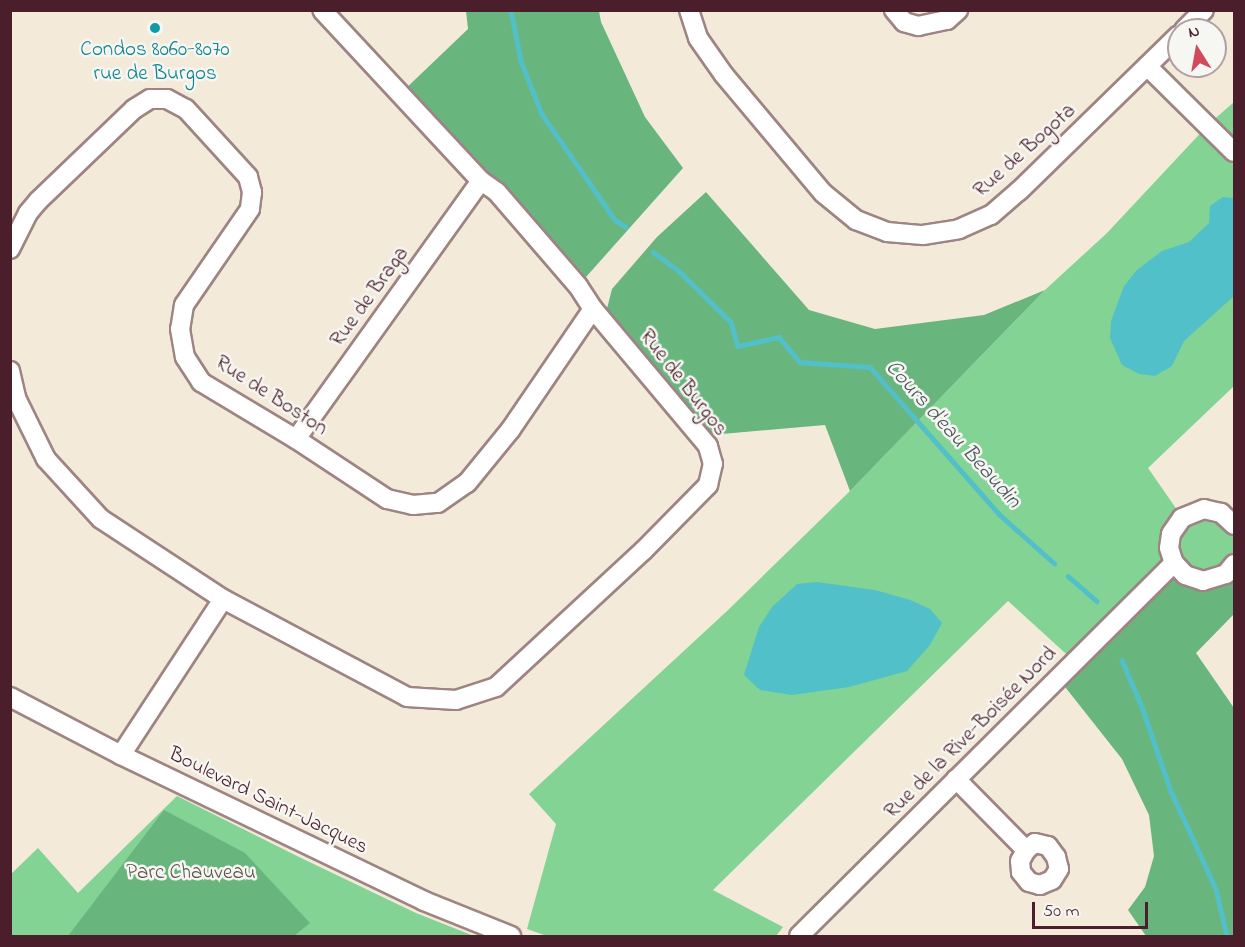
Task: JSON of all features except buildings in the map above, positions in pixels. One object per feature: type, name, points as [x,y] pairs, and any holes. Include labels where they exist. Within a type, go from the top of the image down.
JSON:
[{"type":"street","name":"Rue de Burgos","points":[[223,598],[407,697],[456,700],[496,687],[643,551],[708,485],[713,464],[708,446],[593,309],[578,285],[497,192],[481,181],[322,10]]},
{"type":"street","name":"Rue de Bogota","points":[[689,10],[698,38],[724,75],[823,194],[856,220],[887,232],[923,235],[959,229],[991,215],[1019,191],[1167,47]]},
{"type":"street","points":[[894,10],[904,22],[918,26],[947,20],[958,10]]},
{"type":"street","points":[[1148,66],[1234,152]]},
{"type":"street","name":"Rue de Boston","points":[[10,249],[28,213],[38,201],[134,109],[150,99],[167,99],[186,109],[248,177],[252,192],[250,209],[184,305],[180,329],[184,357],[201,382],[296,439],[387,499],[413,505],[438,503],[467,483],[511,429],[593,309]]},
{"type":"street","name":"Rue de Braga","points":[[296,439],[481,181]]},
{"type":"street","points":[[10,371],[16,398],[46,459],[101,519],[223,598],[121,755]]},
{"type":"street","points":[[1232,574],[1203,581],[1185,575],[1174,563],[1169,548],[1171,534],[1182,518],[1204,509],[1221,513],[1234,523]]},
{"type":"street","name":"Rue de la Rive-Boisée Nord","points":[[800,936],[1174,563]]},
{"type":"street","name":"Boulevard Saint-Jacques","points":[[10,697],[121,755],[424,901],[512,936]]},
{"type":"street","points":[[956,779],[1026,850]]},
{"type":"green space","points":[[466,11],[599,11],[601,22],[645,117],[683,168],[578,286],[401,93],[468,29]]},
{"type":"green space","points":[[1234,102],[1234,386],[1148,468],[1182,517],[1204,509],[1234,525],[1234,564],[1075,662],[1008,601],[713,890],[783,927],[776,936],[547,936],[527,929],[556,824],[529,794],[726,612],[850,491],[1045,290],[1107,233],[1209,124]]},
{"type":"green space","points":[[706,192],[809,310],[875,329],[984,315],[1045,290],[850,491],[825,425],[699,436],[604,320],[612,289],[657,237]]},
{"type":"green space","points":[[1174,563],[1185,575],[1226,574],[1234,585],[1234,614],[1196,653],[1234,708],[1234,936],[1146,936],[1128,910],[1145,887],[1154,856],[1149,815],[1122,759],[1058,678]]},
{"type":"green space","name":"Parc Chauveau","points":[[177,796],[416,913],[474,936],[11,936],[11,874],[38,848],[78,893]]},
{"type":"green space","points":[[164,810],[245,853],[310,923],[294,936],[68,936]]},
{"type":"water","points":[[1223,197],[1233,198],[1234,202],[1234,296],[1184,341],[1172,366],[1155,376],[1139,374],[1122,365],[1110,338],[1111,321],[1124,286],[1137,270],[1162,251],[1189,242],[1209,223],[1210,206]]},
{"type":"water","points":[[817,582],[875,590],[910,600],[930,609],[942,623],[930,645],[907,671],[849,687],[792,695],[760,690],[744,675],[759,627],[772,607],[797,584]]},
{"type":"waterway","name":"Cours d'eau Beaudin","points":[[511,10],[521,61],[542,114],[615,220],[626,227]]},
{"type":"waterway","name":"Cours d'eau Beaudin","points":[[653,252],[678,270],[731,322],[738,346],[779,337],[800,362],[870,367],[999,514],[1054,563]]},
{"type":"waterway","name":"Cours d'eau Beaudin","points":[[1068,576],[1097,601]]},
{"type":"waterway","name":"Cours d'eau Beaudin","points":[[1122,660],[1142,707],[1171,791],[1216,889],[1227,936]]},
{"type":"place","name":"Condos 8060-8070 rue de Burgos","points":[[155,28]]}]
